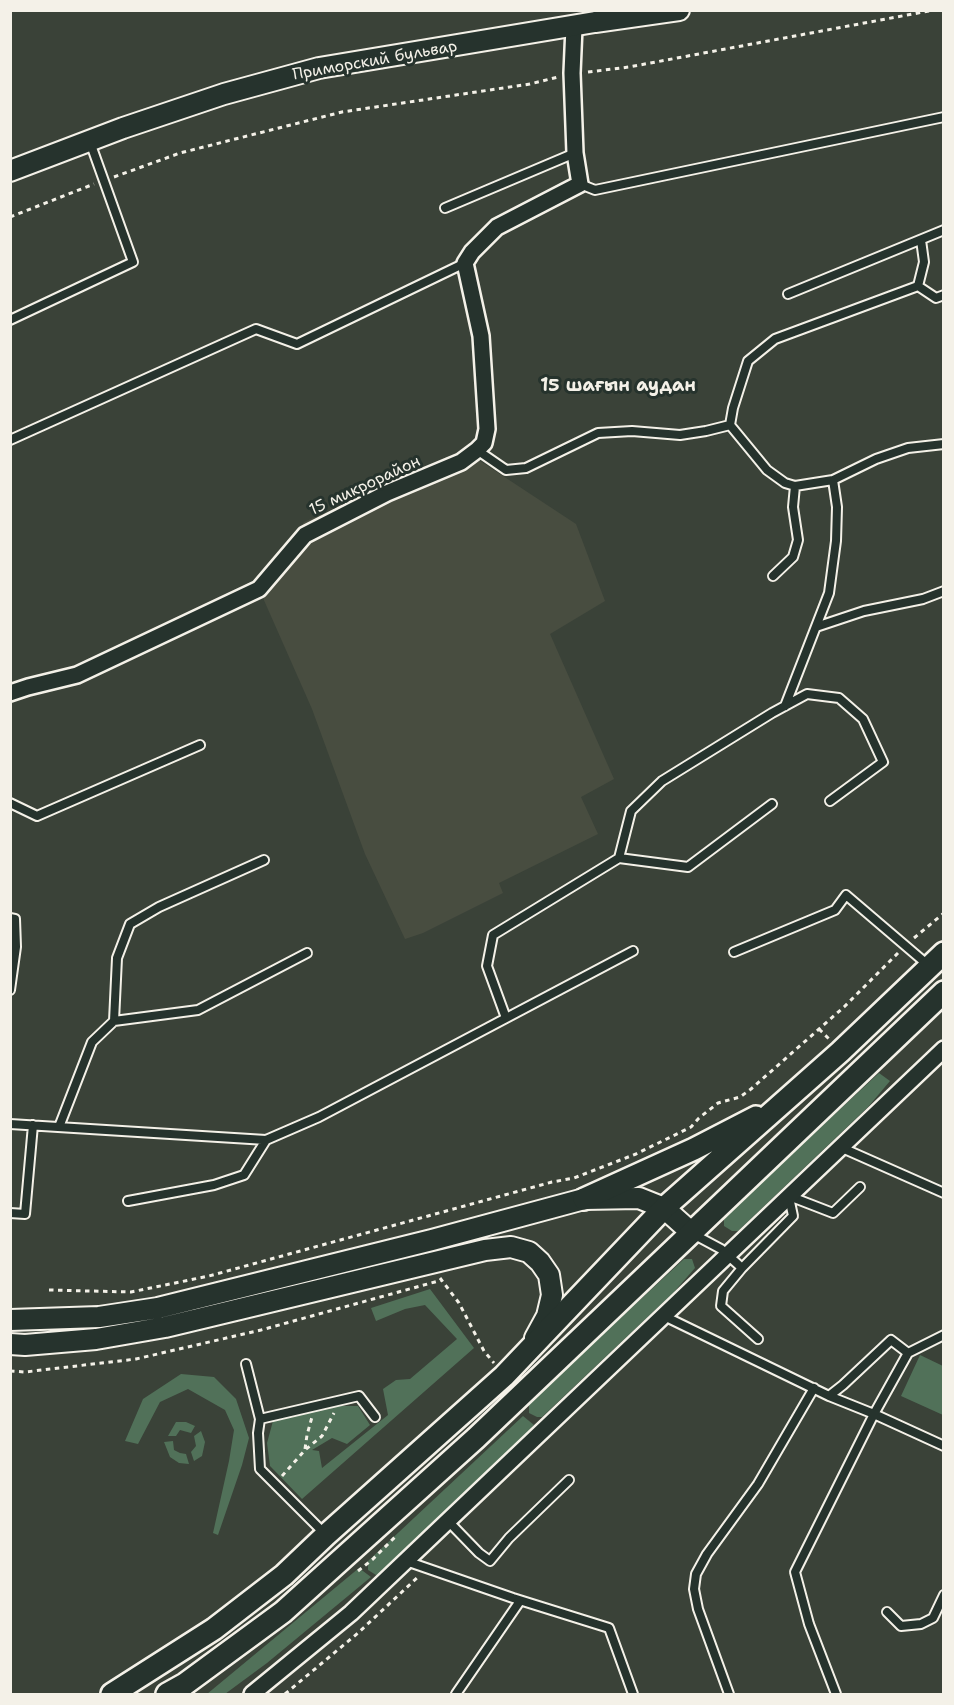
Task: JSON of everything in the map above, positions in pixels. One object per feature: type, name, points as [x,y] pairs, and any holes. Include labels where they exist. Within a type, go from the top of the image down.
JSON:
[{"type":"main road","points":[[112,1695],[214,1629],[284,1575],[529,1351],[664,1208],[786,1102],[936,960]]},
{"type":"main road","points":[[167,1695],[284,1612],[476,1438],[944,992]]},
{"type":"main road","points":[[584,1199],[694,1149],[786,1102]]},
{"type":"street","name":"Приморский бульвар","points":[[10,171],[90,140],[224,94],[319,68],[679,10]]},
{"type":"street","points":[[477,450],[484,443],[487,429],[482,336],[465,263],[477,246],[497,227],[580,184],[575,153],[572,73],[574,27]]},
{"type":"street","name":"15 микрорайон","points":[[10,693],[76,675],[259,590],[305,535],[387,493],[461,462],[477,450]]},
{"type":"street","points":[[252,1695],[351,1613],[944,1049]]},
{"type":"street","points":[[10,1320],[99,1317],[158,1308],[432,1240],[584,1199],[639,1198],[664,1208],[692,1233]]},
{"type":"street","points":[[10,1344],[25,1345],[96,1339],[165,1327],[484,1250],[511,1247],[529,1252],[549,1275],[552,1295],[547,1316],[529,1351]]},
{"type":"lane","points":[[580,184],[595,190],[944,117]]},
{"type":"lane","points":[[10,320],[133,262],[90,140]]},
{"type":"lane","points":[[445,208],[575,153]]},
{"type":"lane","points":[[788,294],[944,230]]},
{"type":"lane","points":[[918,286],[924,262],[921,240]]},
{"type":"lane","points":[[10,440],[256,329],[297,344],[465,263]]},
{"type":"lane","points":[[918,286],[936,298],[944,295]]},
{"type":"lane","points":[[918,286],[775,339],[748,361],[730,425],[767,470],[785,483],[795,486],[833,480],[876,459],[908,448],[944,444]]},
{"type":"lane","points":[[477,450],[506,470],[526,468],[598,433],[632,430],[680,435],[730,425]]},
{"type":"lane","points":[[785,706],[829,593],[836,542],[837,507],[833,480]]},
{"type":"lane","points":[[773,576],[793,557],[798,540],[793,507],[795,486]]},
{"type":"lane","points":[[816,627],[864,611],[923,599],[944,591]]},
{"type":"lane","points":[[619,858],[631,811],[663,782],[807,693],[839,698],[863,719],[883,762],[830,801]]},
{"type":"lane","points":[[10,803],[37,816],[200,745]]},
{"type":"lane","points":[[506,1018],[487,966],[493,935],[619,858],[688,867],[772,804]]},
{"type":"lane","points":[[114,1021],[117,958],[130,924],[159,907],[264,860]]},
{"type":"lane","points":[[734,952],[835,910],[846,896],[906,945],[936,960]]},
{"type":"lane","points":[[10,918],[15,919],[16,947],[10,990]]},
{"type":"lane","points":[[10,1124],[266,1140],[319,1117],[633,951]]},
{"type":"lane","points":[[59,1127],[92,1042],[114,1021],[198,1010],[307,953]]},
{"type":"lane","points":[[10,1213],[25,1214],[33,1125]]},
{"type":"lane","points":[[128,1201],[214,1185],[244,1175],[266,1140]]},
{"type":"lane","points":[[840,1147],[944,1193]]},
{"type":"lane","points":[[789,1196],[833,1213],[860,1187]]},
{"type":"lane","points":[[758,1339],[721,1306],[723,1291],[742,1268],[793,1216],[789,1196]]},
{"type":"lane","points":[[692,1233],[721,1249],[742,1268]]},
{"type":"lane","points":[[664,1316],[829,1396],[944,1446]]},
{"type":"lane","points":[[836,1695],[809,1624],[795,1572],[874,1414],[908,1353],[944,1335]]},
{"type":"lane","points":[[829,1396],[891,1340],[908,1353]]},
{"type":"lane","points":[[246,1364],[260,1419],[258,1433],[260,1468],[326,1535]]},
{"type":"lane","points":[[729,1695],[698,1609],[694,1589],[696,1574],[707,1554],[758,1484],[814,1388]]},
{"type":"lane","points":[[260,1419],[359,1396],[375,1417]]},
{"type":"lane","points":[[448,1521],[490,1561],[509,1538],[569,1480]]},
{"type":"lane","points":[[406,1561],[520,1601],[609,1628],[633,1695]]},
{"type":"lane","points":[[887,1612],[901,1626],[921,1624],[933,1618],[944,1595]]},
{"type":"lane","points":[[456,1695],[520,1601]]},
{"type":"path","points":[[10,217],[180,153],[342,112],[530,84],[572,73],[629,68],[934,10]]},
{"type":"path","points":[[49,1290],[131,1292],[209,1276],[552,1182],[574,1178],[636,1154],[691,1128],[699,1118],[718,1103],[740,1096],[751,1089],[844,1007],[906,945],[944,913]]},
{"type":"path","points":[[10,1371],[25,1372],[136,1359],[261,1330],[442,1280]]},
{"type":"path","points":[[276,1484],[305,1450],[322,1436],[340,1400]]},
{"type":"path","points":[[305,1450],[314,1406]]},
{"type":"path","points":[[285,1695],[358,1633],[427,1569]]},
{"type":"shaded area","points":[[465,451],[576,524],[605,601],[550,634],[614,779],[581,797],[598,834],[499,883],[503,893],[423,933],[405,939],[365,854],[312,709],[263,598],[304,522]]},
{"type":"green space","points":[[879,1073],[890,1081],[868,1107],[738,1231],[732,1231],[724,1226],[724,1217]]},
{"type":"green space","points":[[684,1259],[692,1259],[695,1268],[673,1293],[542,1417],[529,1413],[529,1403]]},
{"type":"green space","points":[[430,1289],[474,1348],[302,1499],[270,1466],[267,1443],[273,1421],[326,1406],[358,1406],[370,1425],[347,1444],[332,1438],[312,1450],[319,1451],[322,1468],[388,1415],[383,1389],[396,1380],[410,1379],[457,1339],[425,1305],[405,1309],[376,1321],[371,1308]]},
{"type":"green space","points":[[920,1355],[943,1366],[943,1415],[901,1396]]},
{"type":"green space","points":[[181,1374],[214,1377],[236,1399],[249,1438],[218,1535],[213,1533],[234,1430],[225,1410],[188,1389],[160,1402],[138,1444],[125,1441],[143,1399]]},
{"type":"green space","points":[[523,1416],[534,1425],[512,1450],[382,1574],[376,1575],[368,1570],[368,1561]]},
{"type":"green space","points":[[176,1422],[186,1422],[195,1426],[191,1433],[180,1430],[176,1436],[168,1436]]},
{"type":"green space","points":[[201,1431],[205,1442],[202,1456],[194,1461],[191,1452],[196,1446],[194,1436]]},
{"type":"green space","points":[[173,1441],[174,1450],[186,1454],[189,1464],[179,1463],[170,1457],[164,1442]]},
{"type":"green space","points":[[359,1568],[371,1577],[267,1663],[225,1694],[207,1694]]},
{"type":"district","name":"15 шағын аудан","points":[[618,386]]}]
